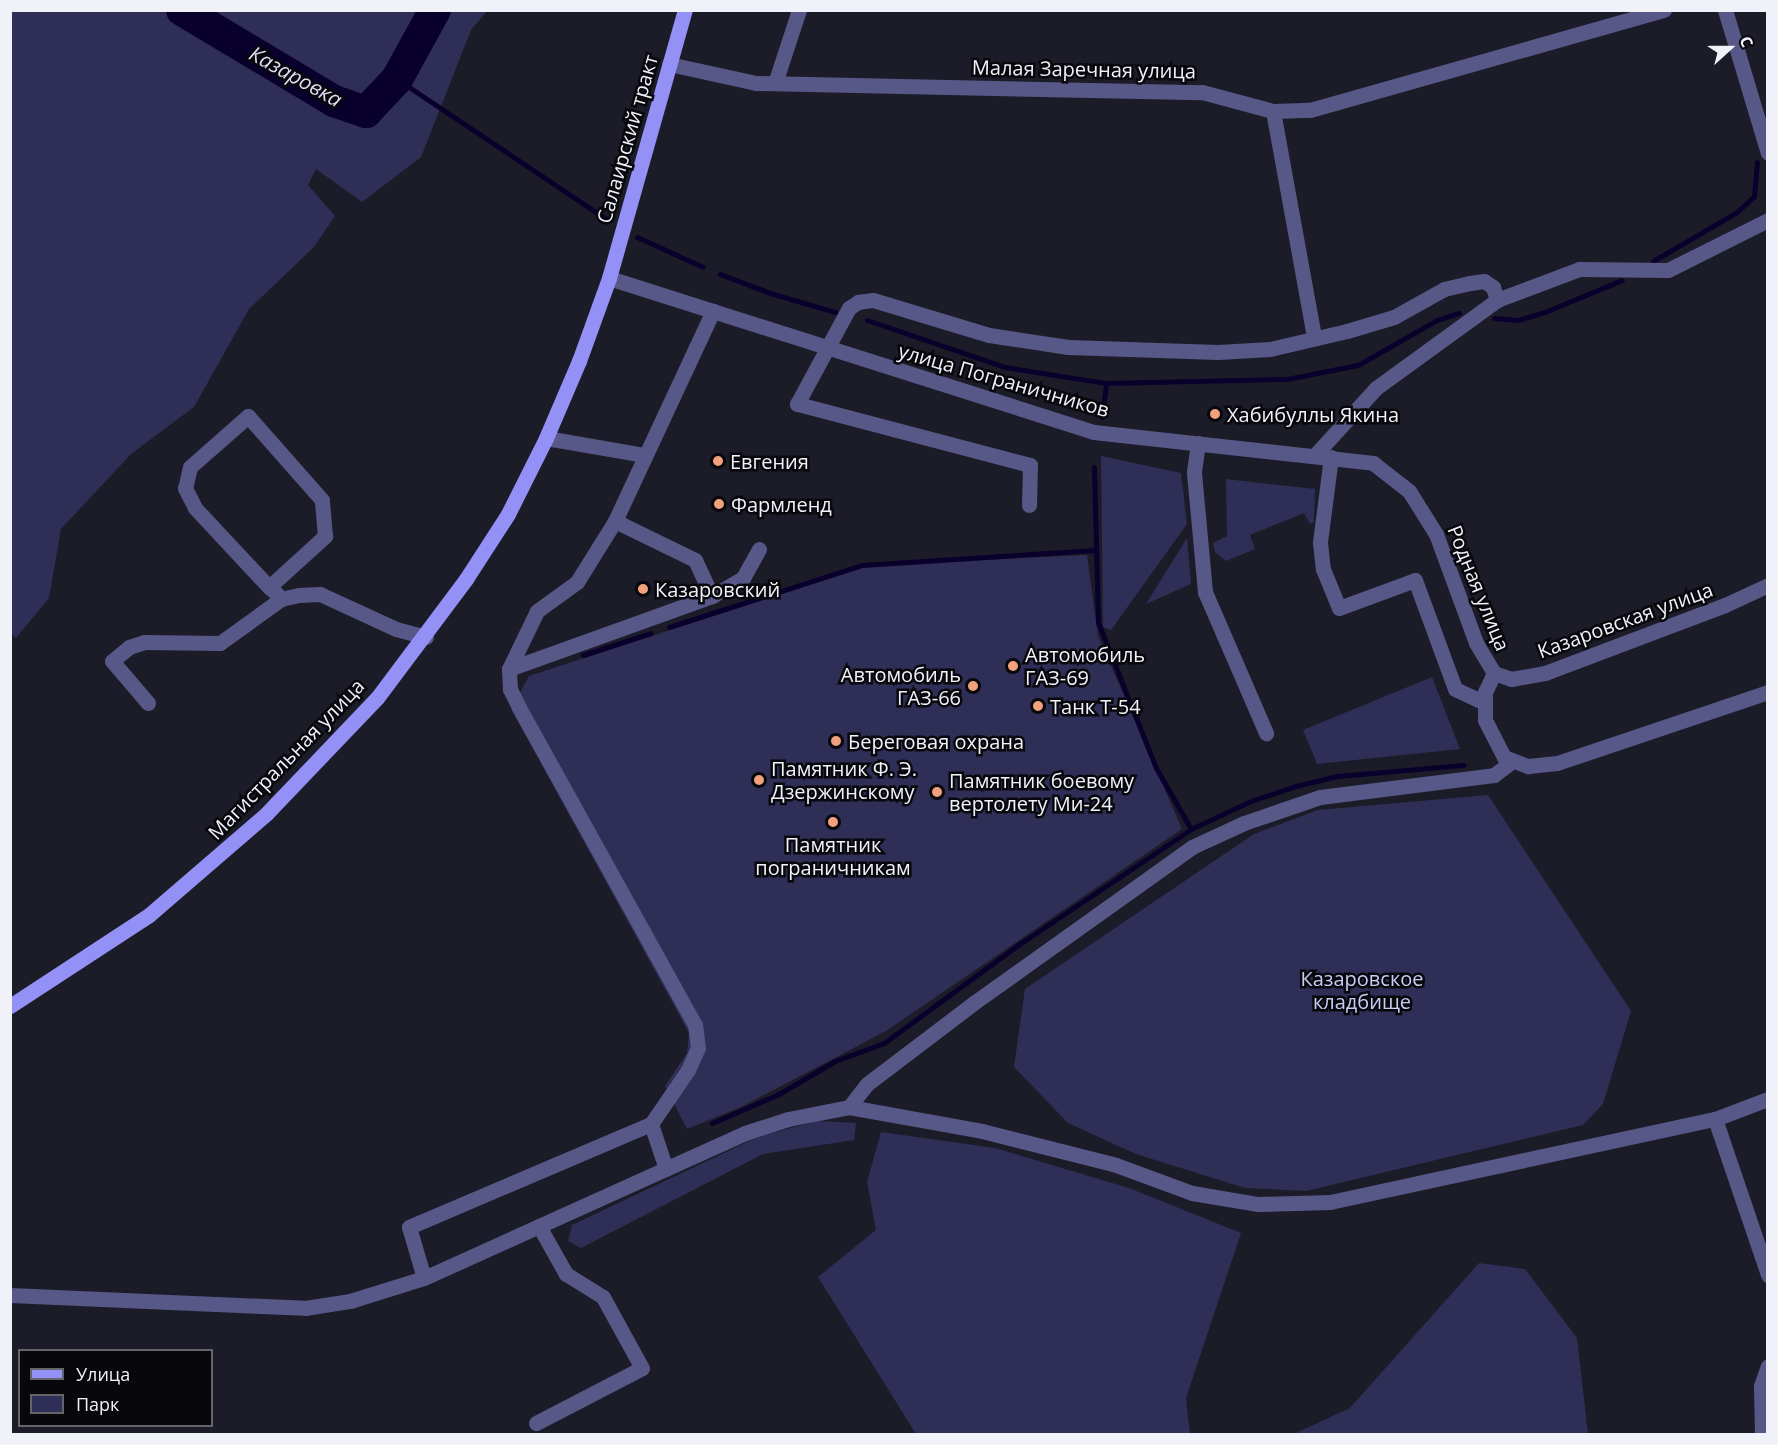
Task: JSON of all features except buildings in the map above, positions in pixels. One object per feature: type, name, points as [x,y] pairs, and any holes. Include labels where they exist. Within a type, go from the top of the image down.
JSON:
[{"type":"main road","name":"Салаирский тракт","points":[[609,278],[685,10]]},
{"type":"main road","name":"Магистральная улица","points":[[10,1006],[149,915],[214,861],[326,754],[426,637],[508,514],[546,438],[609,278]]},
{"type":"street","points":[[775,83],[799,10]]},
{"type":"street","name":"Малая Заречная улица","points":[[669,64],[756,83],[1202,92],[1273,111],[1310,110],[1664,10]]},
{"type":"street","points":[[1725,10],[1767,153]]},
{"type":"street","points":[[1273,111],[1314,337]]},
{"type":"street","points":[[1315,455],[1376,388],[1497,300],[1579,269],[1668,270],[1767,220]]},
{"type":"street","name":"улица Пограничников","points":[[609,278],[827,350],[1094,432],[1315,455]]},
{"type":"street","name":"улица Пограничников","points":[[1029,505],[1030,465],[797,404],[805,383],[827,350],[849,308],[858,302],[873,300],[990,335],[1068,347],[1218,352],[1270,349],[1394,317],[1444,289],[1470,283],[1484,281],[1493,287],[1497,300]]},
{"type":"street","points":[[424,1278],[409,1227],[651,1124],[688,1070],[698,1048],[695,1025],[510,689],[509,669],[537,611],[577,582],[615,521],[713,311]]},
{"type":"street","points":[[269,587],[324,536],[322,500],[248,416],[190,467],[185,488],[195,508],[269,587],[281,599]]},
{"type":"street","points":[[546,438],[644,455]]},
{"type":"street","points":[[1198,443],[1194,473],[1206,592],[1266,733]]},
{"type":"street","name":"Родная улица","points":[[1315,455],[1373,463],[1409,491],[1436,534],[1476,644],[1494,673],[1483,702]]},
{"type":"street","points":[[1331,457],[1320,542],[1323,568],[1340,608],[1414,580],[1455,688],[1483,702],[1485,720],[1495,745],[1511,762],[1528,766],[1557,763],[1767,692]]},
{"type":"street","points":[[615,521],[695,560],[712,596]]},
{"type":"street","points":[[509,669],[712,596],[743,578],[759,549]]},
{"type":"street","name":"Казаровская улица","points":[[1494,673],[1511,678],[1545,674],[1725,605],[1767,585]]},
{"type":"street","points":[[148,703],[112,661],[129,647],[144,642],[220,644],[281,599],[320,594],[396,630],[426,637]]},
{"type":"street","points":[[849,1107],[867,1084],[975,1002],[1192,847],[1244,823],[1320,797],[1494,775],[1511,762]]},
{"type":"street","points":[[10,1295],[305,1308],[350,1301],[424,1278],[745,1133],[788,1119],[849,1107],[982,1131],[1116,1166],[1192,1193],[1258,1204],[1330,1202],[1715,1119],[1767,1099]]},
{"type":"street","points":[[1715,1119],[1767,1275]]},
{"type":"street","points":[[651,1124],[666,1169]]},
{"type":"street","points":[[536,1423],[642,1368],[603,1297],[566,1274],[539,1226]]},
{"type":"street","points":[[1762,1434],[1761,1386],[1767,1366]]},
{"type":"green space","points":[[11,10],[487,11],[471,30],[421,157],[362,202],[316,169],[308,185],[335,216],[313,248],[249,309],[194,407],[131,454],[61,529],[49,598],[16,638],[10,633]]},
{"type":"green space","points":[[1101,456],[1181,473],[1187,524],[1111,630],[1103,627]]},
{"type":"green space","points":[[1226,479],[1315,489],[1314,522],[1310,524],[1304,513],[1250,535],[1255,549],[1226,561],[1215,552],[1213,543],[1227,536]]},
{"type":"green space","points":[[1187,538],[1191,584],[1146,604]]},
{"type":"green space","points":[[1087,555],[1098,636],[1182,829],[886,1031],[741,1107],[687,1129],[665,1086],[687,1053],[689,1033],[511,709],[529,676],[870,565]]},
{"type":"green space","points":[[1432,677],[1460,749],[1317,764],[1303,730]]},
{"type":"green space","name":"Казаровское кладбище","points":[[1488,795],[1631,1011],[1603,1104],[1583,1125],[1306,1191],[1245,1188],[1136,1154],[1068,1123],[1014,1067],[1025,989],[1254,834],[1318,810]]},
{"type":"green space","points":[[818,1121],[856,1123],[854,1140],[763,1154],[581,1248],[568,1241],[572,1225],[760,1136]]},
{"type":"green space","points":[[881,1132],[995,1148],[1129,1188],[1241,1233],[1186,1398],[1190,1434],[916,1434],[818,1277],[876,1230],[867,1182]]},
{"type":"green space","points":[[1479,1263],[1525,1269],[1577,1338],[1588,1434],[1294,1434],[1350,1408]]},
{"type":"waterway","name":"Казаровка","points":[[182,10],[334,101],[366,112],[397,79],[435,10]]},
{"type":"waterway","points":[[397,79],[609,221]]},
{"type":"waterway","points":[[1653,261],[1737,212],[1754,196],[1757,162]]},
{"type":"waterway","points":[[637,237],[703,267]]},
{"type":"waterway","points":[[720,274],[770,293],[835,312]]},
{"type":"waterway","points":[[1494,318],[1518,320],[1545,312],[1622,280]]},
{"type":"waterway","points":[[867,320],[1005,367],[1106,383],[1287,379],[1358,365],[1437,320],[1459,313]]},
{"type":"waterway","points":[[1102,417],[1106,383]]},
{"type":"waterway","points":[[712,1123],[779,1094],[835,1061],[884,1043],[1018,945],[1191,829],[1156,768],[1098,622],[1094,467]]},
{"type":"waterway","points":[[669,627],[862,565],[1096,550]]},
{"type":"waterway","points":[[583,655],[651,633]]},
{"type":"waterway","points":[[1191,829],[1251,801],[1296,786],[1337,776],[1464,765]]},
{"type":"place","name":"Хабибуллы Якина","points":[[1215,414]]},
{"type":"place","name":"Евгения","points":[[718,461]]},
{"type":"place","name":"Фармленд","points":[[719,504]]},
{"type":"place","name":"Казаровский","points":[[643,589]]},
{"type":"place","name":"Автомобиль ГАЗ-69","points":[[1013,666]]},
{"type":"place","name":"Автомобиль ГАЗ-66","points":[[973,686]]},
{"type":"place","name":"Танк Т-54","points":[[1038,706]]},
{"type":"place","name":"Береговая охрана","points":[[836,741]]},
{"type":"place","name":"Памятник Ф. Э. Дзержинскому","points":[[759,780]]},
{"type":"place","name":"Памятник боевому вертолету Ми-24","points":[[937,792]]},
{"type":"place","name":"Памятник пограничникам","points":[[833,822]]}]
